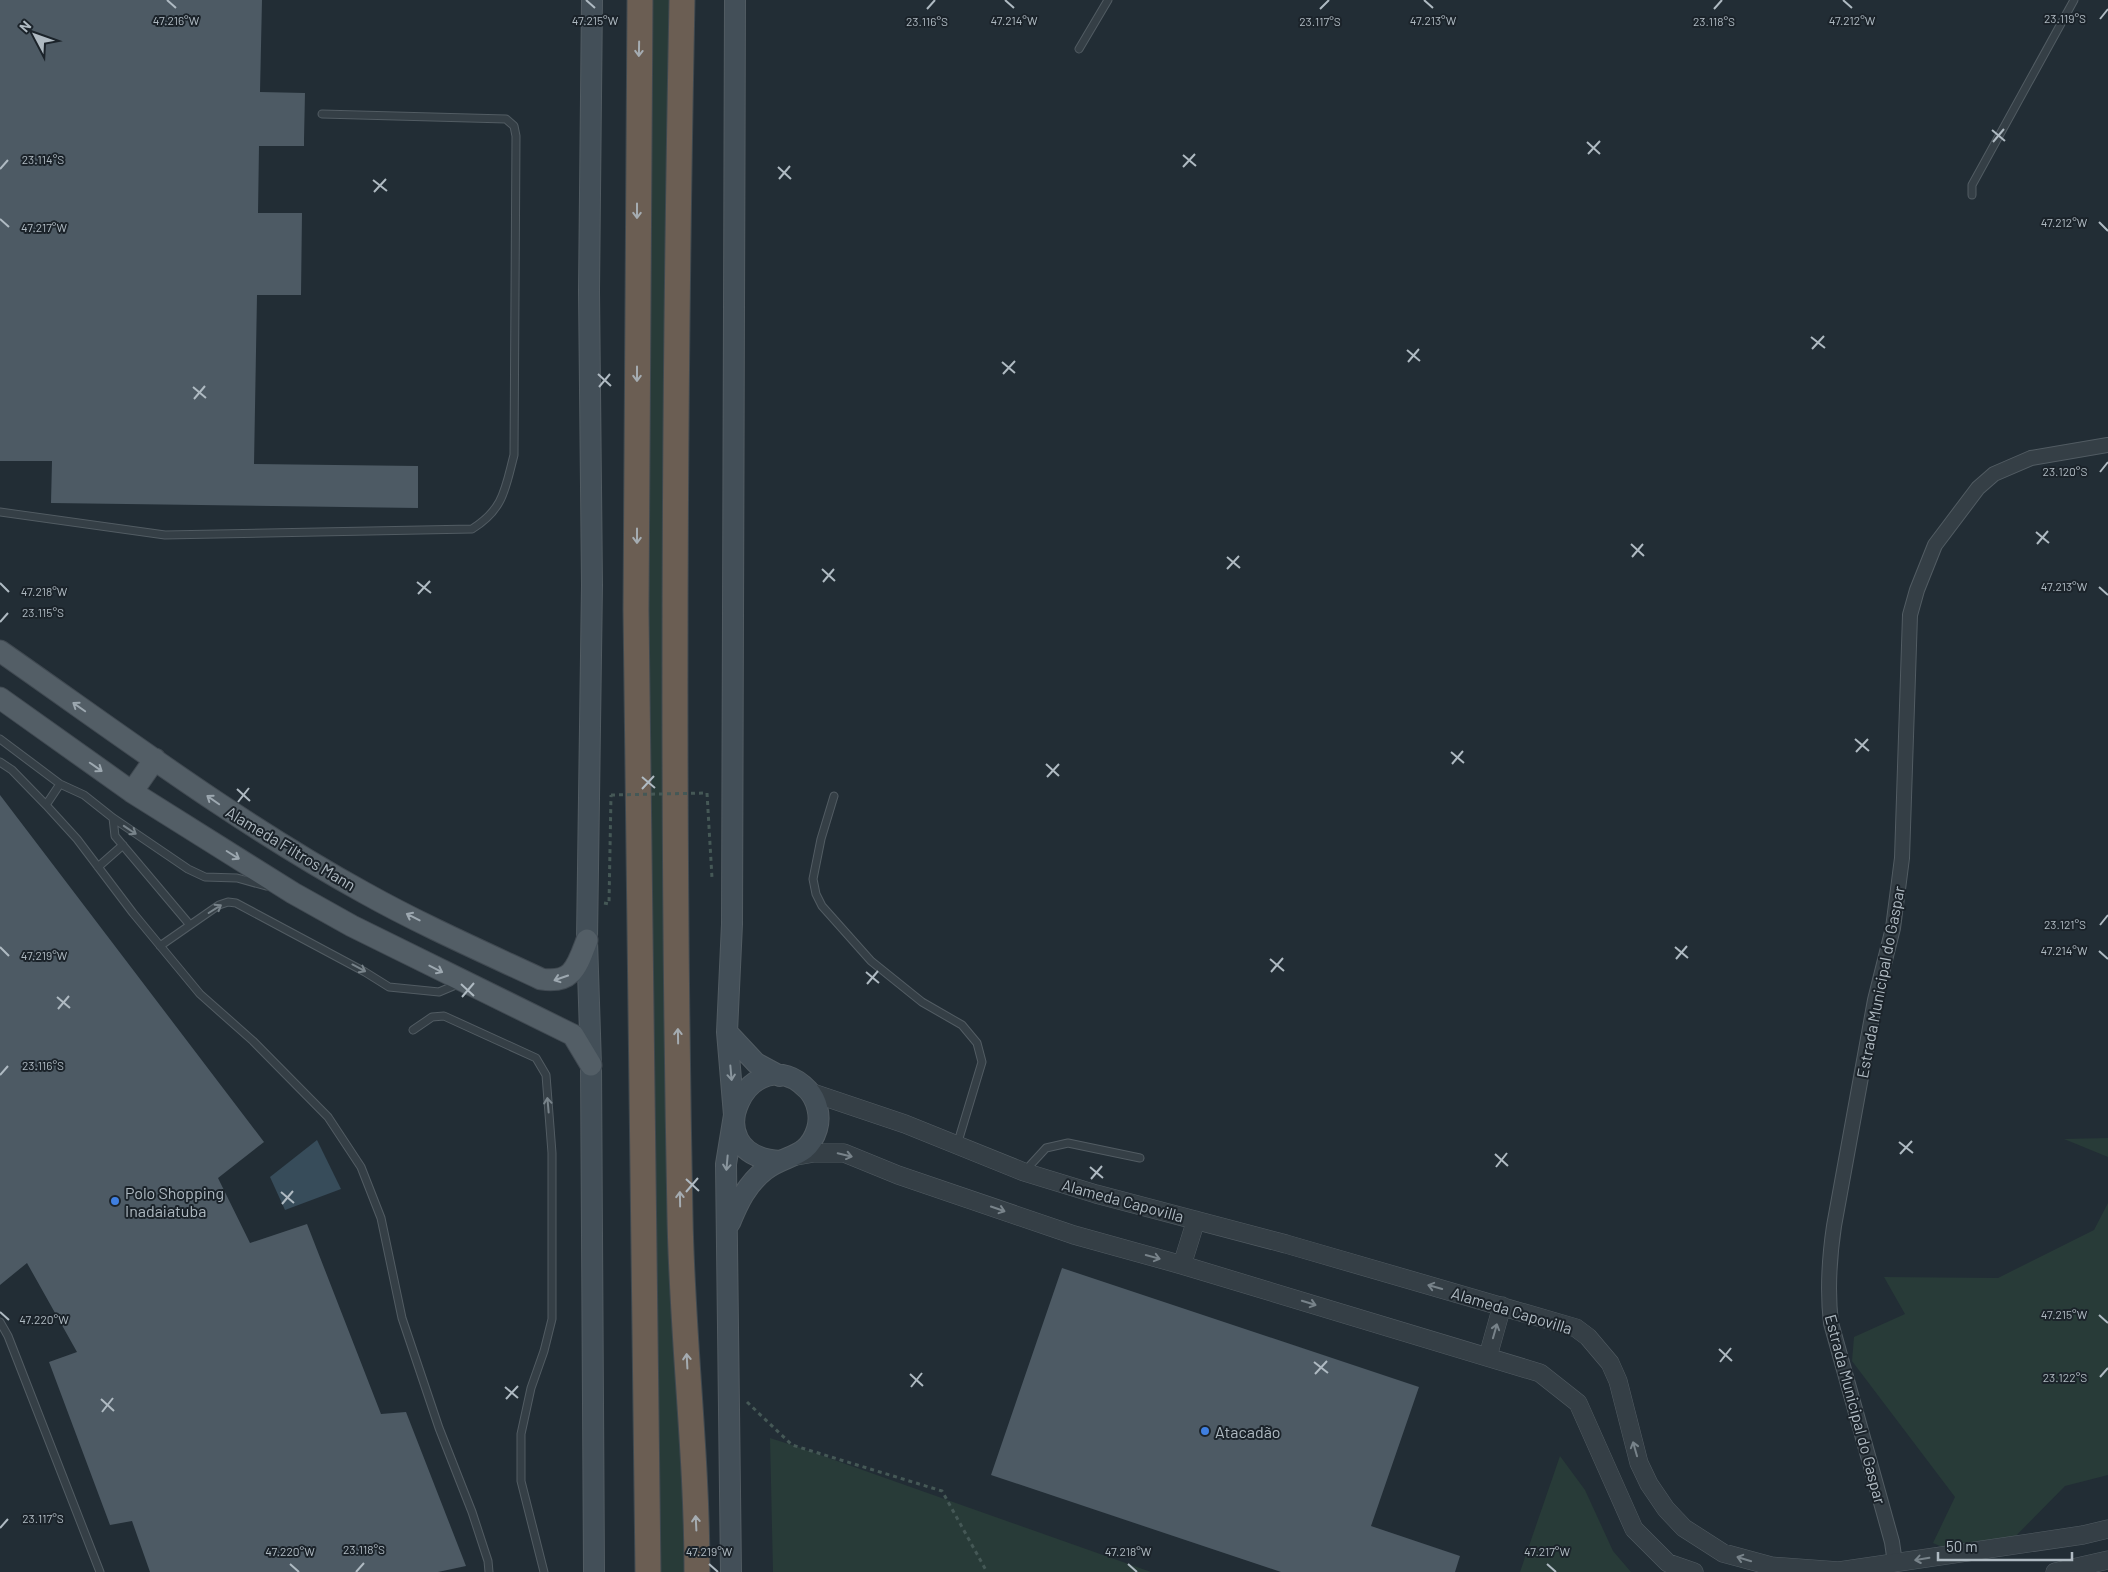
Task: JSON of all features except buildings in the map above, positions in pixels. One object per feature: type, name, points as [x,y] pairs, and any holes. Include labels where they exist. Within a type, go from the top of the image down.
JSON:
[{"type":"highway","points":[[640,0],[636,610],[648,1572]]},
{"type":"highway","points":[[682,0],[678,188],[676,855],[680,1222],[697,1572]]},
{"type":"main road","points":[[592,0],[589,292],[592,585],[587,940],[591,1064],[594,1572]]},
{"type":"main road","points":[[735,0],[732,914],[727,1032],[735,1127],[746,1149],[756,1156],[788,1158]]},
{"type":"main road","name":"Alameda Filtros Mann","points":[[0,651],[238,817],[364,893],[540,978],[555,981],[567,976],[577,967],[587,940]]},
{"type":"main road","points":[[0,698],[132,792],[293,893],[352,926],[462,982],[573,1035],[591,1064]]},
{"type":"main road","points":[[132,792],[155,760]]},
{"type":"main road","points":[[352,926],[364,893]]},
{"type":"main road","points":[[727,1032],[756,1063],[780,1076]]},
{"type":"main road","points":[[726,1232],[737,1205],[750,1184],[765,1170],[806,1148],[814,1138],[818,1127],[816,1103],[810,1092],[792,1078],[780,1076],[767,1077],[755,1082],[744,1090],[737,1102],[726,1164],[726,1232],[731,1572]]},
{"type":"street","name":"Estrada Municipal do Gaspar","points":[[1894,1568],[1892,1542],[1830,1323],[1827,1296],[1828,1263],[1834,1226],[1875,1000],[1893,928],[1902,858],[1910,615],[1917,590],[1935,545],[1984,483],[2010,466],[2031,458],[2108,445]]},
{"type":"street","name":"Alameda Capovilla","points":[[810,1092],[905,1124],[1024,1172],[1576,1328],[1602,1351],[1614,1372],[1639,1463],[1649,1484],[1666,1509],[1684,1528],[1723,1553],[1776,1569],[1839,1571],[1894,1568],[2108,1529]]},
{"type":"street","points":[[788,1158],[814,1153],[844,1154],[898,1175],[1074,1235],[1182,1265],[1540,1373],[1578,1403],[1634,1529],[1668,1563],[1694,1572]]},
{"type":"street","points":[[1182,1265],[1196,1220]]},
{"type":"street","points":[[1488,1356],[1502,1306]]},
{"type":"street","points":[[2055,1572],[2103,1561],[2083,1535]]},
{"type":"lane","points":[[1079,49],[1108,0]]},
{"type":"lane","points":[[1972,196],[1972,185],[2074,0]]},
{"type":"lane","points":[[0,512],[165,535],[472,529],[488,519],[503,498],[514,455],[516,136],[514,126],[506,119],[322,114]]},
{"type":"lane","points":[[0,739],[60,784],[84,795],[113,818],[188,869],[205,877],[238,878],[293,893]]},
{"type":"lane","points":[[0,762],[7,765],[77,839],[200,994],[254,1042],[328,1117],[361,1167],[381,1218],[402,1318],[439,1428],[472,1512],[488,1561],[489,1572]]},
{"type":"lane","points":[[46,805],[60,784]]},
{"type":"lane","points":[[834,796],[821,840],[813,879],[816,894],[822,906],[871,961],[922,1002],[962,1025],[977,1043],[982,1062],[957,1145]]},
{"type":"lane","points":[[113,818],[115,836],[190,925]]},
{"type":"lane","points":[[98,867],[123,845]]},
{"type":"lane","points":[[160,946],[219,906],[228,902],[236,902],[389,987],[439,992],[462,982]]},
{"type":"lane","points":[[413,1030],[432,1017],[444,1016],[536,1058],[546,1075],[552,1153],[552,1318],[544,1351],[531,1388],[521,1434],[521,1481],[544,1572]]},
{"type":"lane","points":[[1024,1172],[1046,1148],[1068,1143],[1140,1158]]},
{"type":"lane","points":[[0,1322],[8,1336],[100,1572]]},
{"type":"path","points":[[611,795],[707,793]]},
{"type":"path","points":[[729,1384],[792,1445],[942,1491],[987,1572]]},
{"type":"green space","points":[[650,0],[672,0],[684,1572],[660,1572],[645,747]]},
{"type":"green space","points":[[2108,1138],[2108,1157],[2064,1139]]},
{"type":"green space","points":[[2108,1203],[2108,1475],[2065,1486],[1999,1553],[1968,1558],[1933,1543],[1955,1497],[1852,1361],[1854,1337],[1905,1314],[1884,1277],[1998,1278],[2094,1230]]},
{"type":"green space","points":[[770,1438],[792,1445],[1151,1572],[773,1572]]},
{"type":"green space","points":[[1560,1456],[1585,1490],[1613,1551],[1631,1572],[1520,1572]]},
{"type":"water","points":[[317,1140],[341,1189],[285,1210],[270,1177]]},
{"type":"place","name":"Polo Shopping Inadaiatuba","points":[[115,1201]]},
{"type":"place","name":"Atacadão","points":[[1205,1431]]}]
